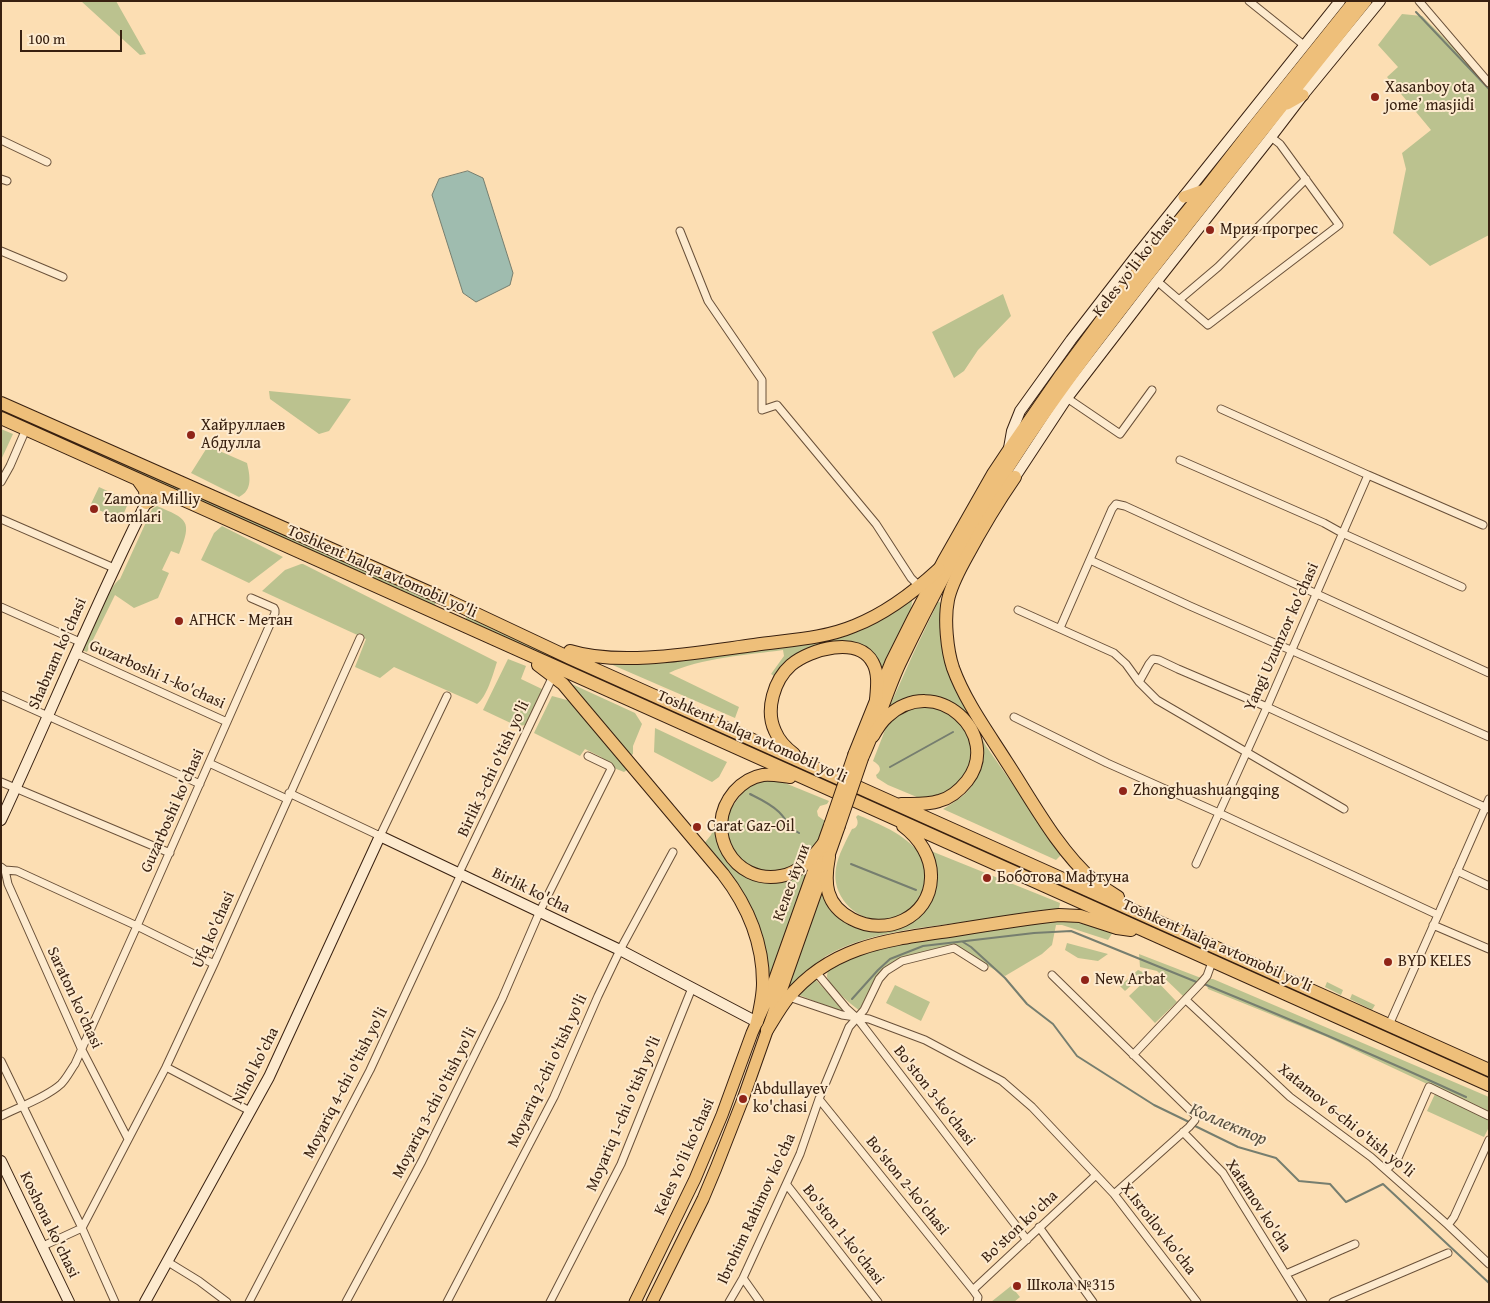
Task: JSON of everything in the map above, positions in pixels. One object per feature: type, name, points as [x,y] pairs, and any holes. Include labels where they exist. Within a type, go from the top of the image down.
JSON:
[{"type":"highway","name":"Toshkent halqa avtomobil yo'li","points":[[1,403],[451,602],[806,764],[1489,1070]]},
{"type":"highway","points":[[22,427],[23,413]]},
{"type":"highway","name":"Toshkent halqa avtomobil yo'li","points":[[1,418],[1489,1085]]},
{"type":"highway","points":[[1015,477],[972,548],[950,592],[947,608],[947,632],[953,666],[965,695],[1057,839],[1094,880],[1145,916]]},
{"type":"highway","points":[[138,480],[145,490],[146,503],[157,496],[171,494]]},
{"type":"highway","points":[[535,640],[581,654],[630,657],[693,653],[820,636],[853,627],[876,616],[944,566]]},
{"type":"highway","points":[[444,618],[451,602]]},
{"type":"highway","points":[[806,764],[782,743],[775,733],[772,722],[772,702],[775,690],[789,667],[804,657],[824,650],[847,647],[859,650],[868,656],[874,666],[877,678],[876,700]]},
{"type":"highway","points":[[523,652],[563,684],[723,874],[737,894],[752,924],[762,965],[762,1026]]},
{"type":"highway","points":[[873,736],[885,718],[893,712],[911,703],[926,701],[942,704],[956,711],[969,726],[976,742],[974,768],[970,777],[958,791],[946,799],[932,803],[896,804]]},
{"type":"highway","points":[[802,778],[768,775],[759,776],[745,782],[732,796],[724,809],[721,826],[723,842],[731,856],[740,866],[760,875],[774,876],[788,874],[804,865],[823,844]]},
{"type":"highway","points":[[828,857],[826,880],[828,891],[836,907],[846,917],[860,924],[877,927],[893,925],[907,918],[918,908],[927,895],[930,887],[930,868],[925,853],[916,839],[905,827],[891,818]]},
{"type":"highway","points":[[762,1026],[816,972],[847,953],[884,941],[1059,915],[1080,916],[1117,928],[1146,932]]},
{"type":"main road","name":"Keles yoʻli koʻchasi","points":[[944,566],[993,473],[1061,374],[1129,282],[1354,1]]},
{"type":"main road","name":"Keles yoʻli koʻchasi","points":[[944,566],[1077,367],[1366,1]]},
{"type":"main road","points":[[1281,107],[1303,95]]},
{"type":"main road","points":[[1184,196],[1204,190]]},
{"type":"main road","points":[[996,487],[1015,477]]},
{"type":"main road","points":[[858,756],[865,730],[891,662],[944,566]]},
{"type":"main road","points":[[858,756],[873,736],[899,666],[944,566]]},
{"type":"main road","name":"Келес йули","points":[[762,1026],[769,995],[823,844],[835,826],[858,756]]},
{"type":"main road","points":[[762,1026],[828,857],[835,826]]},
{"type":"main road","name":"Keles Yoʻli koʻchasi","points":[[635,1302],[695,1179],[762,1026]]},
{"type":"main road","name":"Keles Yoʻli koʻchasi","points":[[652,1302],[703,1200],[716,1168],[743,1099],[762,1026]]},
{"type":"main road","points":[[671,1264],[680,1234],[701,1188],[701,1181],[695,1179]]},
{"type":"main road","points":[[641,1302],[653,1277],[662,1247]]},
{"type":"street","points":[[1249,1],[1305,46]]},
{"type":"street","name":"Keles yoʻli koʻchasi","points":[[1009,449],[1012,431],[1020,411],[1071,340],[1340,1]]},
{"type":"street","name":"Keles yoʻli koʻchasi","points":[[1015,477],[1067,398],[1156,281],[1380,1]]},
{"type":"street","points":[[1419,1],[1489,83]]},
{"type":"street","points":[[1156,281],[1208,325],[1339,225],[1280,144],[1271,138]]},
{"type":"street","points":[[1,140],[47,162]]},
{"type":"street","points":[[1179,300],[1218,267],[1306,179]]},
{"type":"street","points":[[680,232],[708,301],[762,380],[762,410],[777,405],[876,524],[911,578],[919,586]]},
{"type":"street","points":[[1,251],[63,278]]},
{"type":"street","points":[[1067,398],[1120,434],[1152,390]]},
{"type":"street","points":[[1221,409],[1483,525]]},
{"type":"street","points":[[1,482],[10,466],[22,427]]},
{"type":"street","points":[[1180,460],[1324,523],[1462,587]]},
{"type":"street","name":"Yangi Uzumzor ko'chasi","points":[[1196,864],[1267,707],[1368,474]]},
{"type":"street","name":"Shabnam ko'chasi","points":[[1,820],[80,642],[146,503]]},
{"type":"street","points":[[1060,628],[1112,509],[1116,504],[1126,506],[1489,673]]},
{"type":"street","points":[[1,519],[114,568]]},
{"type":"street","points":[[1090,560],[1489,737]]},
{"type":"street","name":"Guzarboshi ko'chasi","points":[[81,1048],[170,853],[275,613],[274,608],[251,598]]},
{"type":"street","name":"Guzarboshi 1-ko'chasi","points":[[1,607],[80,642]]},
{"type":"street","points":[[1018,610],[1114,653],[1157,700],[1344,809]]},
{"type":"street","name":"Ufq ko'chasi","points":[[82,1228],[166,1067],[360,638]]},
{"type":"street","name":"Guzarboshi 1-ko'chasi","points":[[75,653],[227,722]]},
{"type":"street","points":[[1139,682],[1153,659],[1159,660],[1267,707],[1487,808]]},
{"type":"street","name":"Birlik 3-chi o'tish yo'li","points":[[460,874],[553,676]]},
{"type":"street","points":[[1,695],[200,784]]},
{"type":"street","points":[[380,836],[447,696]]},
{"type":"street","points":[[1014,718],[1107,763],[1438,915]]},
{"type":"street","name":"Moyariq 3-chi o'tish yo'li","points":[[346,1302],[422,1162],[502,999],[540,911],[611,769],[609,766],[588,756]]},
{"type":"street","name":"Birlik ko'cha","points":[[209,763],[380,836],[540,911],[620,950],[762,1026]]},
{"type":"street","points":[[1,782],[170,853]]},
{"type":"street","points":[[1388,1025],[1487,808],[1489,799]]},
{"type":"street","name":"Nihol ko'cha","points":[[145,1302],[270,1077],[380,836]]},
{"type":"street","name":"Moyariq 2-chi o'tish yo'li","points":[[447,1302],[554,1097],[620,950],[672,852]]},
{"type":"street","points":[[3,868],[18,872],[137,926],[214,964]]},
{"type":"street","name":"Saraton ko'chasi","points":[[3,868],[8,884],[81,1048],[128,1138]]},
{"type":"street","points":[[1457,871],[1489,886]]},
{"type":"street","name":"Moyariq 4-chi o'tish yo'li","points":[[249,1302],[370,1070],[460,874]]},
{"type":"street","points":[[1433,924],[1489,949]]},
{"type":"street","name":"Ibrohim Rahimov ko'cha","points":[[729,1302],[743,1278],[787,1185],[848,1027],[864,1010],[879,979],[886,971],[902,961],[954,948],[984,967]]},
{"type":"street","points":[[1052,976],[1133,1055],[1207,976],[1212,962]]},
{"type":"street","name":"Bo'ston 3-ko'chasi","points":[[816,972],[846,1008],[857,1018],[1027,1240]]},
{"type":"street","name":"Moyariq 1-chi o'tish yo'li","points":[[550,1302],[621,1164],[692,988]]},
{"type":"street","name":"X.Isroilov ko'cha","points":[[789,997],[842,1015],[869,1019],[925,1040],[1002,1081],[1032,1107],[1114,1194],[1197,1302]]},
{"type":"street","name":"Xatamov 6-chi o'tish yo'li","points":[[1186,1000],[1290,1097],[1371,1157],[1448,1224],[1489,1264]]},
{"type":"street","points":[[1,1116],[50,1092],[59,1085],[67,1077],[75,1064],[81,1048]]},
{"type":"street","name":"Xatamov ko'cha","points":[[1133,1055],[1196,1116],[1188,1127],[1223,1173],[1302,1302]]},
{"type":"street","points":[[1,1061],[82,1228],[115,1302]]},
{"type":"street","points":[[166,1067],[250,1111]]},
{"type":"street","points":[[1386,1170],[1398,1158],[1429,1087],[1489,1116]]},
{"type":"street","name":"Bo'ston 2-ko'chasi","points":[[819,1099],[973,1290]]},
{"type":"street","points":[[1114,1194],[1188,1127]]},
{"type":"street","points":[[1448,1224],[1454,1217],[1489,1140]]},
{"type":"street","name":"Koshona ko'chasi","points":[[1,1161],[69,1302]]},
{"type":"street","name":"Bo'ston ko'cha","points":[[973,1290],[1096,1175]]},
{"type":"street","name":"Bo'ston 1-ko'chasi","points":[[787,1185],[878,1302]]},
{"type":"street","points":[[1039,1227],[1093,1302]]},
{"type":"street","points":[[43,1246],[82,1228]]},
{"type":"street","points":[[1286,1274],[1355,1244]]},
{"type":"street","points":[[1333,1302],[1448,1253]]},
{"type":"street","points":[[168,1262],[227,1302]]},
{"type":"street","points":[[743,1278],[760,1302]]},
{"type":"street","points":[[973,1290],[978,1297],[977,1302]]},
{"type":"green space","points":[[81,1],[116,1],[146,54],[140,55]]},
{"type":"green space","points":[[1402,14],[1422,16],[1489,83],[1489,235],[1430,266],[1393,233],[1406,169],[1402,153],[1431,130],[1387,77],[1398,67],[1378,45]]},
{"type":"green space","points":[[1003,294],[1011,316],[978,350],[964,371],[954,378],[932,332]]},
{"type":"green space","points":[[269,391],[351,399],[329,431],[319,434],[270,399]]},
{"type":"green space","points":[[32,422],[436,603],[434,607],[30,426]]},
{"type":"green space","points":[[1,429],[13,434],[1,460]]},
{"type":"green space","points":[[208,446],[247,463],[249,473],[248,487],[247,491],[239,497],[191,473]]},
{"type":"green space","points":[[99,487],[129,501],[121,520],[90,506]]},
{"type":"green space","points":[[157,506],[181,518],[186,527],[186,534],[179,554],[171,551],[162,570],[169,573],[158,598],[134,608],[115,595],[87,652],[82,650],[105,600],[120,579],[152,509]]},
{"type":"green space","points":[[222,526],[283,557],[249,583],[201,560],[214,533]]},
{"type":"green space","points":[[301,564],[497,662],[481,701],[477,704],[394,667],[380,678],[355,667],[366,639],[262,591],[285,570]]},
{"type":"green space","points":[[913,595],[911,609],[880,676],[879,667],[839,643],[776,677],[771,674],[784,656],[783,650],[709,660],[669,673],[739,707],[735,718],[608,663],[799,645]]},
{"type":"green space","points":[[938,602],[943,603],[960,698],[986,746],[1060,852],[1060,856],[1056,860],[943,809],[969,789],[977,777],[982,759],[951,703],[888,710]]},
{"type":"green space","points":[[467,616],[890,806],[889,810],[465,620]]},
{"type":"green space","points":[[508,659],[526,666],[521,679],[544,690],[526,725],[517,726],[483,710]]},
{"type":"green space","points":[[563,680],[635,713],[642,724],[633,746],[633,754],[629,757]]},
{"type":"green space","points":[[552,696],[574,702],[627,770],[624,772],[614,768],[601,757],[585,749],[580,756],[534,733]]},
{"type":"green space","points":[[925,704],[955,715],[971,741],[973,756],[969,771],[949,793],[924,800],[888,785],[877,778],[876,775],[880,768],[873,761],[887,725],[912,705]]},
{"type":"green space","points":[[655,728],[727,762],[719,777],[712,782],[654,752]]},
{"type":"green space","points":[[756,781],[780,781],[829,801],[827,804],[820,806],[817,811],[818,816],[825,821],[817,844],[793,867],[775,872],[754,869],[738,857],[729,841],[727,828],[732,807],[749,784]]},
{"type":"green space","points":[[858,815],[881,825],[905,839],[921,858],[925,869],[925,883],[922,894],[910,909],[895,919],[870,919],[861,915],[846,904],[837,887],[835,878],[837,863],[852,829],[857,826],[856,817]]},
{"type":"green space","points":[[910,816],[1124,911],[1122,915],[908,819]]},
{"type":"green space","points":[[715,826],[721,852],[726,860],[736,870],[747,876],[809,869],[767,985],[763,951],[702,846],[711,835]]},
{"type":"green space","points":[[931,851],[1060,903],[1059,908],[915,929],[860,941],[820,960],[803,976],[783,1000],[822,888],[834,912],[839,918],[853,927],[870,931],[895,929],[921,913]]},
{"type":"green space","points":[[1126,913],[1489,1076],[1489,1080],[1124,917]]},
{"type":"green space","points":[[1058,919],[1113,932],[1108,940],[1062,925],[1056,925],[1052,945],[1042,954],[1005,976],[955,946],[904,958],[880,973],[859,1010],[846,1000],[827,977],[828,968],[871,947]]},
{"type":"green space","points":[[1067,943],[1108,954],[1098,961],[1078,958],[1065,950]]},
{"type":"green space","points":[[1139,954],[1201,978],[1183,996],[1157,971],[1140,967]]},
{"type":"green space","points":[[1138,970],[1145,973],[1125,991],[1120,986]]},
{"type":"green space","points":[[1151,975],[1177,1002],[1155,1023],[1129,996]]},
{"type":"green space","points":[[814,978],[845,1011],[844,1013],[799,995]]},
{"type":"green space","points":[[1209,979],[1213,979],[1489,1097],[1489,1113],[1327,1037],[1208,989],[1206,982]]},
{"type":"green space","points":[[1327,982],[1343,990],[1341,995],[1325,987]]},
{"type":"green space","points":[[895,985],[930,1002],[921,1021],[886,1003]]},
{"type":"green space","points":[[1352,994],[1375,1005],[1372,1010],[1350,999]]},
{"type":"green space","points":[[1435,1094],[1489,1119],[1489,1127],[1484,1137],[1427,1111]]},
{"type":"green space","points":[[1011,1286],[1020,1297],[1014,1302],[991,1302]]},
{"type":"shaded area","points":[[468,171],[483,178],[513,273],[510,285],[476,302],[463,293],[432,195],[439,179]]},
{"type":"waterway","points":[[1416,12],[1489,89]]},
{"type":"waterway","points":[[890,767],[953,732]]},
{"type":"waterway","name":"Коллектор","points":[[750,794],[776,809],[793,829],[799,833]]},
{"type":"waterway","name":"Коллектор","points":[[851,864],[916,890]]},
{"type":"waterway","points":[[852,999],[890,959],[923,946],[1034,933],[1071,931],[1199,983]]},
{"type":"waterway","name":"Коллектор","points":[[963,942],[1005,978],[1027,1004],[1053,1024],[1077,1056],[1154,1105],[1189,1122]]},
{"type":"waterway","points":[[1204,984],[1466,1097]]},
{"type":"waterway","name":"Коллектор","points":[[1193,1125],[1238,1147],[1276,1158],[1299,1181],[1330,1184],[1346,1202],[1383,1184],[1489,1283]]},
{"type":"place","name":"Xasanboy ota jome’ masjidi","points":[[1375,97]]},
{"type":"place","name":"Мрия прогрес","points":[[1210,230]]},
{"type":"place","name":"Хайруллаев Абдулла","points":[[191,435]]},
{"type":"place","name":"Zamona Milliy taomlari","points":[[94,509]]},
{"type":"place","name":"АГНСК - Метан","points":[[179,621]]},
{"type":"place","name":"Zhonghuashuangqing","points":[[1123,791]]},
{"type":"place","name":"Carat Gaz-Oil","points":[[697,827]]},
{"type":"place","name":"Боботова Мафтуна","points":[[987,878]]},
{"type":"place","name":"BYD KELES","points":[[1388,962]]},
{"type":"place","name":"New Arbat","points":[[1085,980]]},
{"type":"place","name":"Abdullayev ko'chasi","points":[[743,1099]]},
{"type":"place","name":"Школа №315","points":[[1017,1286]]}]
